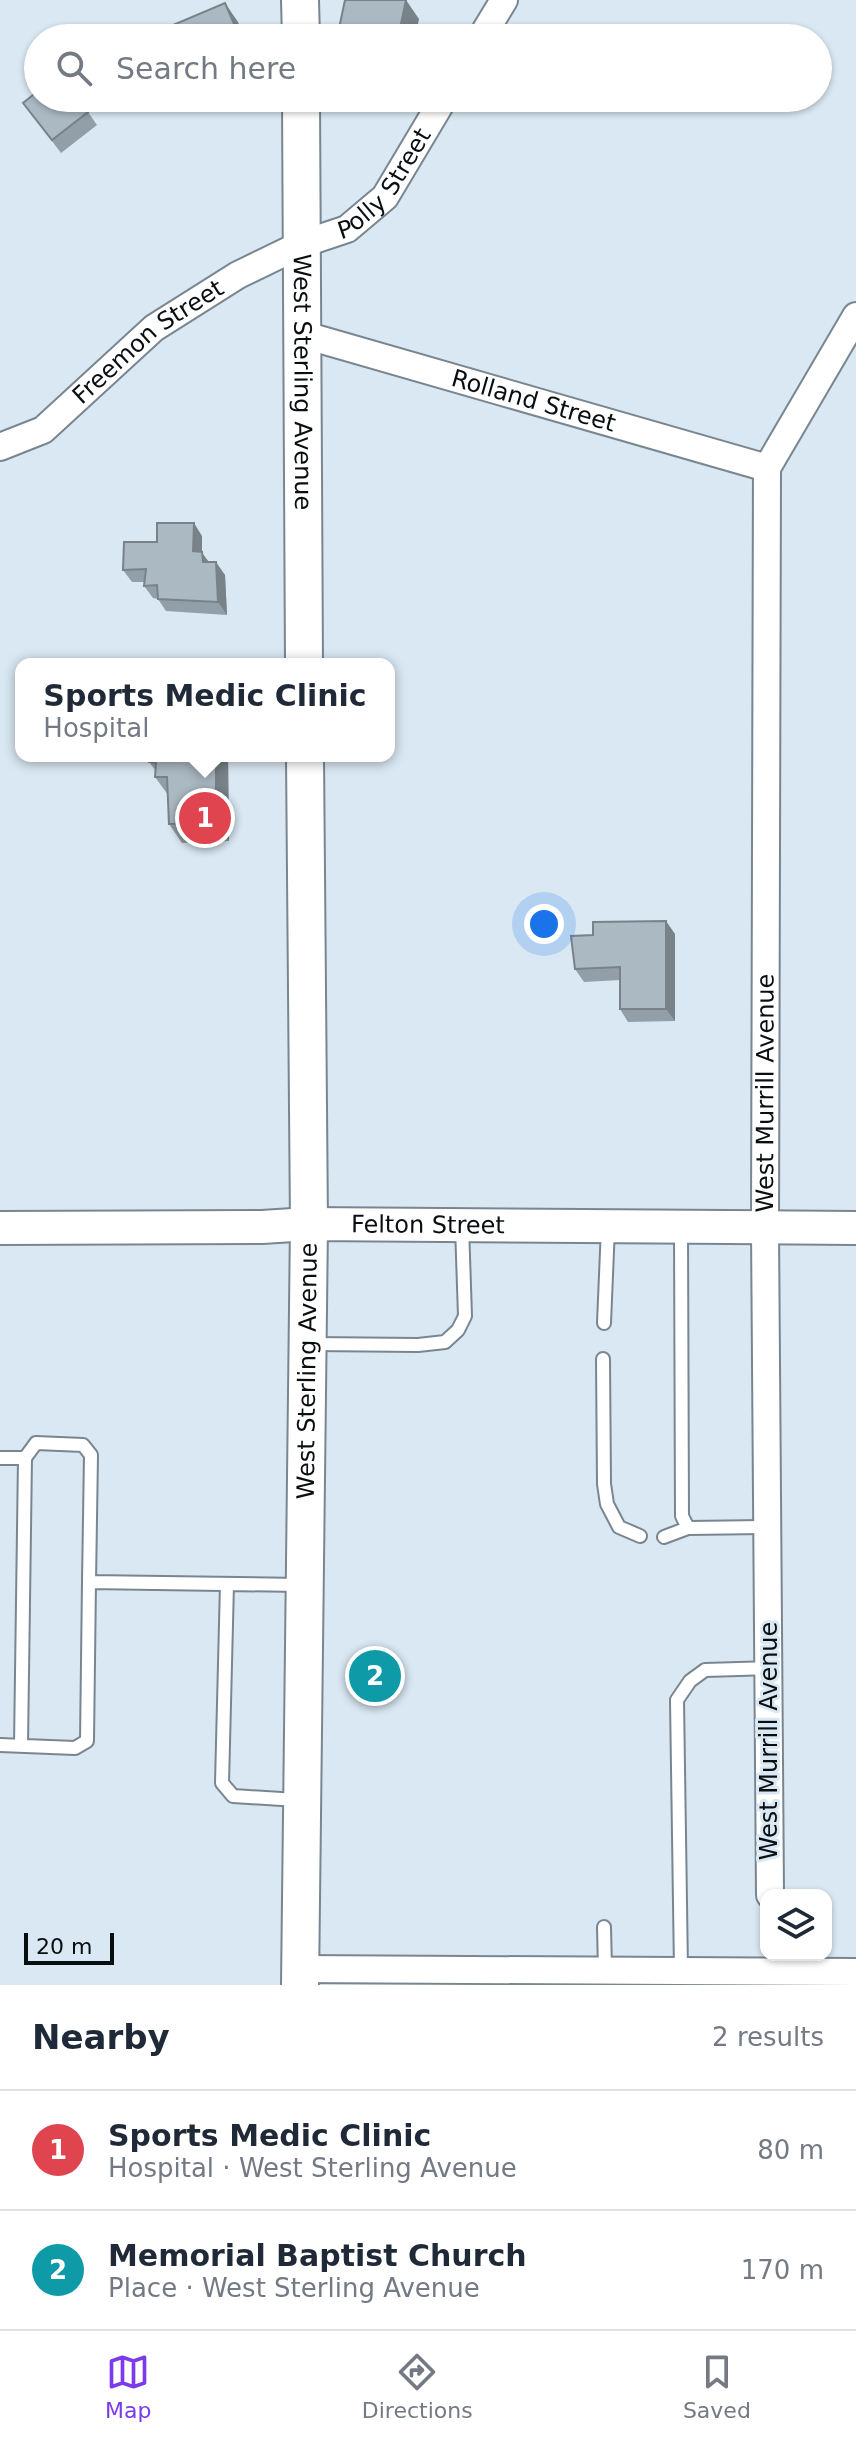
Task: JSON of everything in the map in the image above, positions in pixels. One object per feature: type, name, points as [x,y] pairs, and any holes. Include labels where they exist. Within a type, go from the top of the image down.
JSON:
[{"type":"main road","points":[[300,0],[301,24]]},
{"type":"main road","name":"West Sterling Avenue","points":[[301,112],[304,658]]},
{"type":"main road","name":"West Sterling Avenue","points":[[300,1977],[309,1224],[305,762]]},
{"type":"street","points":[[489,24],[504,0]]},
{"type":"street","name":"Polly Street","points":[[302,244],[347,229],[385,197],[436,112]]},
{"type":"street","name":"Freemon Street","points":[[0,447],[43,430],[154,328],[238,275],[302,244]]},
{"type":"street","points":[[767,468],[856,316]]},
{"type":"street","name":"Rolland Street","points":[[301,334],[767,468]]},
{"type":"street","name":"West Murrill Avenue","points":[[767,468],[765,1229],[770,1889]]},
{"type":"street","name":"Felton Street","points":[[0,1228],[309,1224],[856,1228]]},
{"type":"street","points":[[300,1977],[681,1970],[771,1962],[856,1972]]},
{"type":"lane","points":[[307,1344],[418,1345],[445,1342],[458,1330],[465,1316],[462,1226]]},
{"type":"lane","points":[[604,1323],[608,1227]]},
{"type":"lane","points":[[681,1228],[682,1516],[688,1528]]},
{"type":"lane","points":[[603,1359],[604,1484],[607,1504],[619,1527],[640,1536]]},
{"type":"lane","points":[[0,1745],[21,1746],[75,1748],[87,1741],[91,1455],[83,1445],[36,1443],[25,1458],[21,1746]]},
{"type":"lane","points":[[0,1458],[25,1458]]},
{"type":"lane","points":[[664,1537],[688,1528],[768,1527]]},
{"type":"lane","points":[[89,1582],[305,1585]]},
{"type":"lane","points":[[227,1584],[222,1783],[233,1796],[302,1800]]},
{"type":"lane","points":[[681,1970],[677,1700],[690,1681],[705,1670],[769,1668]]},
{"type":"lane","points":[[604,1927],[605,1970]]},
{"type":"building","points":[[345,0],[406,0],[401,24],[340,24]]},
{"type":"building","points":[[225,3],[234,24],[175,24]]},
{"type":"building","points":[[30,112],[88,112],[52,140]]},
{"type":"building","points":[[157,523],[194,523],[193,551],[202,552],[203,562],[216,562],[218,602],[158,599],[157,585],[144,586],[146,569],[123,570],[124,542],[157,542]]},
{"type":"building","points":[[149,762],[216,762],[216,822],[169,824],[167,777],[155,777],[156,763]]},
{"type":"building","points":[[666,921],[666,1009],[620,1009],[620,967],[575,969],[571,936],[593,935],[593,922]]},
{"type":"place","name":"Sports Medic Clinic","points":[[205,818]]},
{"type":"place","name":"Memorial Baptist Church","points":[[375,1676]]}]
